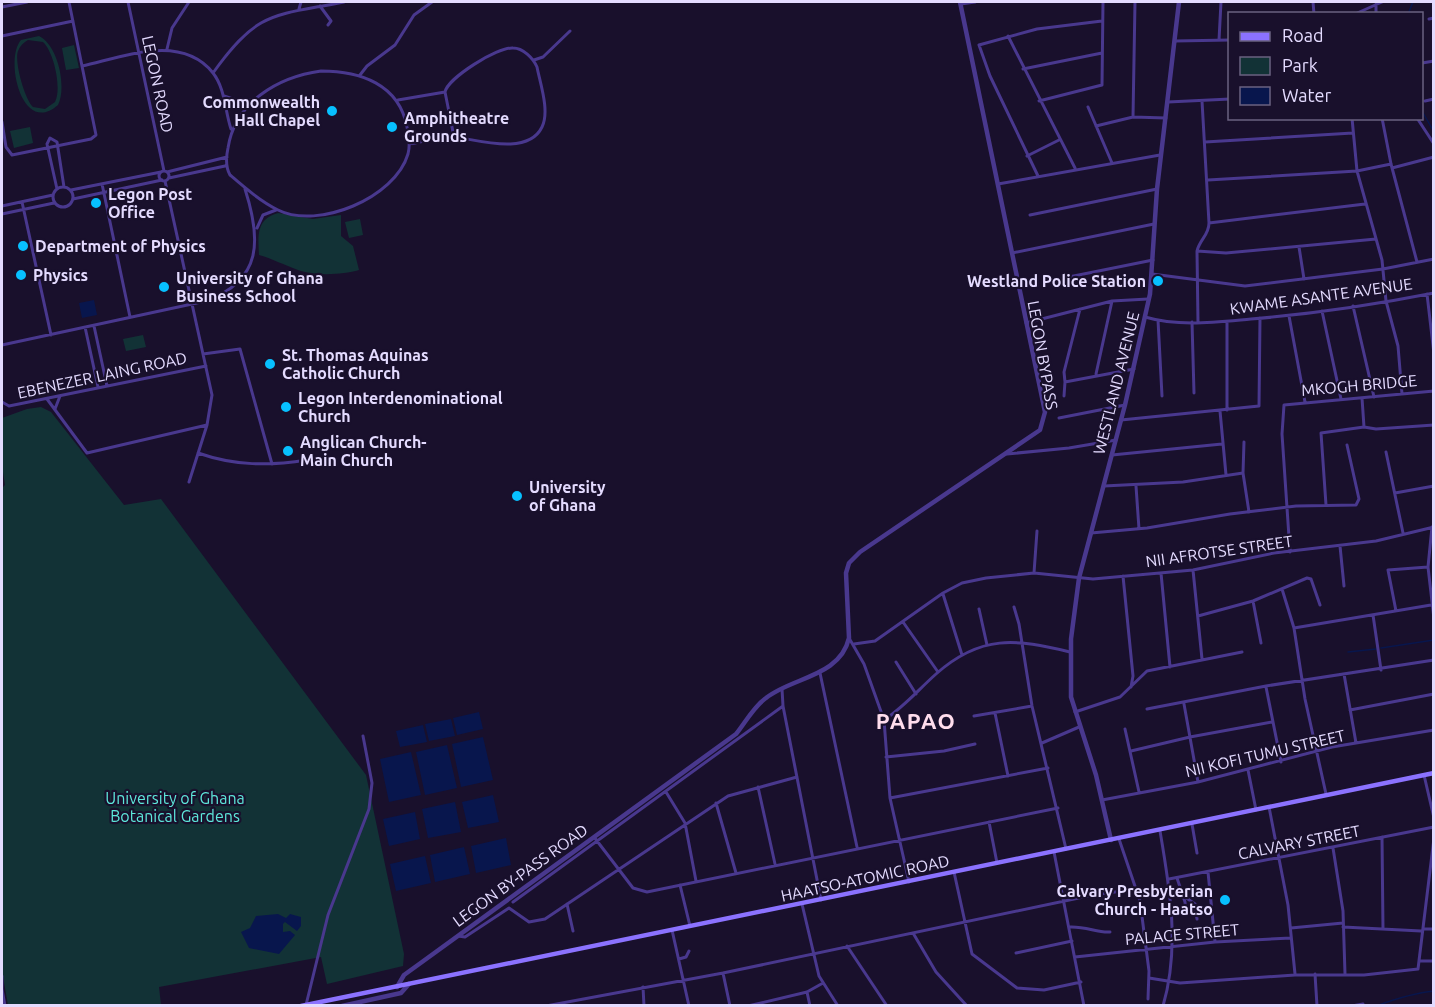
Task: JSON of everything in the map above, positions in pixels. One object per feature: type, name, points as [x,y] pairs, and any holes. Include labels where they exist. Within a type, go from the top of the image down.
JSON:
[{"type":"main road","name":"HAATSO-ATOMIC ROAD","points":[[304,1005],[1434,774]]},
{"type":"street","points":[[2,7],[27,2]]},
{"type":"street","points":[[2,122],[6,147],[12,154],[91,139],[96,135],[69,2]]},
{"type":"street","name":"LEGON ROAD","points":[[128,2],[164,171]]},
{"type":"street","points":[[167,49],[172,28],[189,2]]},
{"type":"street","points":[[299,9],[301,2]]},
{"type":"street","points":[[213,73],[229,50],[250,29],[280,13],[344,2]]},
{"type":"street","points":[[360,75],[367,66],[395,45],[414,15],[432,2]]},
{"type":"street","points":[[960,3],[975,2]]},
{"type":"street","points":[[1039,101],[1102,85],[1103,2]]},
{"type":"street","points":[[1132,117],[1136,2]]},
{"type":"street","name":"WESTLAND AVENUE","points":[[1111,840],[1092,764],[1075,712],[1070,688],[1070,652],[1079,578],[1125,405],[1145,317],[1152,274],[1160,155],[1179,2]]},
{"type":"street","points":[[1219,40],[1221,2]]},
{"type":"street","points":[[1359,12],[1382,2]]},
{"type":"street","name":"LEGON BYPASS","points":[[849,638],[846,568],[849,563],[860,552],[1040,430],[1045,412],[960,3]]},
{"type":"street","points":[[1376,4],[1376,12]]},
{"type":"street","points":[[320,6],[331,21],[328,25]]},
{"type":"street","points":[[2,36],[73,21]]},
{"type":"street","points":[[970,48],[1008,36],[1063,25],[1102,21]]},
{"type":"street","points":[[534,60],[543,57],[570,31]]},
{"type":"street","points":[[1008,36],[1075,169]]},
{"type":"street","points":[[1175,41],[1228,40]]},
{"type":"street","points":[[979,45],[990,76],[1038,176]]},
{"type":"street","points":[[82,66],[167,49],[195,58],[213,73],[224,96],[231,130],[226,166],[230,175],[278,210],[303,215],[320,215],[358,204],[383,189],[408,154],[409,144],[404,112],[398,100],[378,83],[360,75],[335,71],[303,73],[278,83],[254,99],[242,112],[231,130]]},
{"type":"street","points":[[409,144],[453,137],[508,144],[537,133],[542,127],[543,106],[534,60],[519,49],[502,50],[450,82],[445,92],[453,137]]},
{"type":"street","points":[[1023,69],[1102,53]]},
{"type":"street","points":[[398,100],[445,92]]},
{"type":"street","points":[[224,96],[239,101],[254,99]]},
{"type":"street","points":[[1168,102],[1228,99]]},
{"type":"street","points":[[1425,101],[1434,99]]},
{"type":"street","points":[[1198,322],[1197,251],[1199,243],[1208,232],[1209,223],[1202,101]]},
{"type":"street","points":[[1088,107],[1112,163]]},
{"type":"street","points":[[1096,126],[1132,117],[1166,118]]},
{"type":"street","points":[[1352,120],[1357,171],[1376,238],[1383,269],[1386,301],[1398,346],[1402,394]]},
{"type":"street","points":[[1382,120],[1417,262]]},
{"type":"street","points":[[1419,120],[1434,144]]},
{"type":"street","points":[[1205,142],[1353,134]]},
{"type":"street","points":[[57,189],[47,142],[51,138],[56,140],[64,187]]},
{"type":"street","points":[[1027,156],[1059,140]]},
{"type":"street","points":[[998,184],[1160,155]]},
{"type":"street","points":[[1208,180],[1357,171],[1433,157],[1434,163]]},
{"type":"street","points":[[54,202],[53,195],[57,189],[64,187],[71,190],[227,158]]},
{"type":"street","points":[[2,214],[54,202],[65,207],[73,199],[226,166]]},
{"type":"street","points":[[164,171],[212,395],[207,425],[189,482]]},
{"type":"street","points":[[164,171],[160,176],[165,180]]},
{"type":"street","points":[[102,184],[130,317]]},
{"type":"street","points":[[245,188],[256,229]]},
{"type":"street","points":[[1030,215],[1157,189]]},
{"type":"street","points":[[71,190],[73,199]]},
{"type":"street","points":[[2,206],[53,195]]},
{"type":"street","points":[[22,202],[51,335]]},
{"type":"street","points":[[1209,223],[1365,204]]},
{"type":"street","points":[[2,345],[192,304],[228,292],[239,282],[253,256],[256,229],[263,215],[278,210]]},
{"type":"street","points":[[1012,254],[1154,224]]},
{"type":"street","points":[[1197,251],[1226,253],[1376,238]]},
{"type":"street","points":[[1299,247],[1304,279]]},
{"type":"street","points":[[1152,274],[1234,286],[1383,269],[1434,259]]},
{"type":"street","points":[[1044,282],[1153,260]]},
{"type":"street","name":"KWAME ASANTE AVENUE","points":[[1145,317],[1198,322],[1289,316],[1434,293]]},
{"type":"street","points":[[1428,294],[1434,354]]},
{"type":"street","points":[[1026,323],[1112,301],[1148,299]]},
{"type":"street","points":[[1096,374],[1112,301]]},
{"type":"street","points":[[1353,306],[1374,397]]},
{"type":"street","points":[[1064,396],[1064,372],[1080,309]]},
{"type":"street","points":[[1322,311],[1341,399]]},
{"type":"street","points":[[1289,316],[1305,402]]},
{"type":"street","points":[[1121,420],[1258,407],[1260,404],[1260,318]]},
{"type":"street","points":[[1158,320],[1162,396]]},
{"type":"street","points":[[1227,321],[1227,410]]},
{"type":"street","points":[[1192,322],[1194,393]]},
{"type":"street","points":[[94,325],[107,386]]},
{"type":"street","points":[[85,327],[98,387]]},
{"type":"street","points":[[203,354],[240,349],[272,464]]},
{"type":"street","name":"EBENEZER LAING ROAD","points":[[2,403],[9,406],[206,366]]},
{"type":"street","points":[[1065,382],[1096,374],[1134,369]]},
{"type":"street","name":"MKOGH BRIDGE","points":[[1286,507],[1282,434],[1283,409],[1286,403],[1434,391]]},
{"type":"street","points":[[55,410],[60,396]]},
{"type":"street","points":[[1362,398],[1364,427]]},
{"type":"street","points":[[47,399],[87,453],[207,425]]},
{"type":"street","points":[[1059,418],[1125,405]]},
{"type":"street","points":[[1220,411],[1226,475]]},
{"type":"street","points":[[1326,505],[1320,436],[1324,431],[1364,427],[1388,429],[1434,425]]},
{"type":"street","points":[[1006,454],[1069,448],[1116,440]]},
{"type":"street","points":[[1244,442],[1243,473],[1250,512]]},
{"type":"street","points":[[1112,454],[1222,444]]},
{"type":"street","points":[[1091,533],[1139,529],[1286,507],[1353,505],[1359,501],[1347,445]]},
{"type":"street","points":[[1386,452],[1403,533]]},
{"type":"street","points":[[198,453],[234,463],[272,464],[307,460]]},
{"type":"street","points":[[1103,486],[1136,486],[1243,473]]},
{"type":"street","points":[[1136,486],[1139,529]]},
{"type":"street","points":[[1395,492],[1434,486]]},
{"type":"street","points":[[1286,507],[1290,552]]},
{"type":"street","points":[[1433,527],[1428,567],[1434,619]]},
{"type":"street","name":"NII AFROTSE STREET","points":[[854,644],[875,641],[943,593],[962,583],[1006,574],[1034,573],[1079,578],[1193,570],[1290,552],[1376,541],[1433,527]]},
{"type":"street","points":[[1034,573],[1037,531]]},
{"type":"street","points":[[1340,546],[1344,586]]},
{"type":"street","points":[[1396,611],[1388,570],[1428,567]]},
{"type":"street","points":[[1193,570],[1202,660]]},
{"type":"street","points":[[1161,573],[1170,667]]},
{"type":"street","points":[[1123,576],[1133,676],[1131,687]]},
{"type":"street","points":[[1198,616],[1253,601],[1310,578],[1320,605]]},
{"type":"street","points":[[1282,589],[1294,627],[1302,680],[1327,796]]},
{"type":"street","points":[[943,593],[962,655]]},
{"type":"street","points":[[1253,601],[1261,643]]},
{"type":"street","points":[[1294,627],[1431,605]]},
{"type":"street","points":[[1014,607],[1032,706],[1066,849]]},
{"type":"street","points":[[979,609],[987,645]]},
{"type":"street","points":[[1373,615],[1381,670]]},
{"type":"street","points":[[903,622],[939,672]]},
{"type":"street","points":[[849,638],[864,664],[884,720],[890,798],[909,882]]},
{"type":"street","points":[[821,900],[783,706],[782,689],[820,672],[839,659],[847,648],[849,638]]},
{"type":"street","points":[[884,720],[962,655],[987,645],[1021,641],[1070,652]]},
{"type":"street","points":[[1075,712],[1116,699],[1147,671],[1242,652]]},
{"type":"street","points":[[1147,709],[1266,686],[1434,660]]},
{"type":"street","points":[[896,662],[916,694]]},
{"type":"street","points":[[820,672],[857,847]]},
{"type":"street","points":[[1344,674],[1356,743]]},
{"type":"street","points":[[1133,676],[1140,678]]},
{"type":"street","points":[[1266,686],[1281,762]]},
{"type":"street","name":"LEGON BY-PASS ROAD","points":[[397,987],[404,975],[457,936],[594,837],[665,790],[736,734],[764,698],[782,689]]},
{"type":"street","points":[[1350,710],[1434,694]]},
{"type":"street","points":[[1184,703],[1198,782]]},
{"type":"street","points":[[513,902],[783,706]]},
{"type":"street","points":[[974,716],[1032,706]]},
{"type":"street","points":[[995,713],[1008,776]]},
{"type":"street","points":[[1131,752],[1190,736],[1272,722]]},
{"type":"street","points":[[1042,743],[1079,727]]},
{"type":"street","points":[[1125,729],[1139,792]]},
{"type":"street","name":"NII KOFI TUMU STREET","points":[[1102,800],[1198,782],[1281,762],[1318,750],[1434,730]]},
{"type":"street","points":[[304,1005],[328,915],[372,793],[363,736]]},
{"type":"street","points":[[886,757],[944,751],[975,744]]},
{"type":"street","points":[[890,798],[1048,768]]},
{"type":"street","points":[[1248,770],[1256,810]]},
{"type":"street","points":[[1424,775],[1434,818]]},
{"type":"street","points":[[457,936],[465,937],[507,908],[513,909],[529,922],[545,919],[650,850],[716,803],[732,794],[797,777]]},
{"type":"street","points":[[758,787],[775,865]]},
{"type":"street","points":[[665,790],[685,823],[696,881]]},
{"type":"street","points":[[716,803],[736,873]]},
{"type":"street","points":[[1269,807],[1280,857],[1295,975]]},
{"type":"street","points":[[594,837],[618,870],[640,892],[1058,808]]},
{"type":"street","points":[[989,822],[997,863]]},
{"type":"street","points":[[1192,824],[1197,853]]},
{"type":"street","name":"CALVARY STREET","points":[[1169,879],[1434,826]]},
{"type":"street","points":[[1160,831],[1169,879],[1172,946],[1169,982],[1163,1005]]},
{"type":"street","points":[[1382,837],[1383,929]]},
{"type":"street","points":[[1149,978],[1169,982],[1314,974],[1364,975],[1413,970],[1420,967],[1422,930],[1434,838]]},
{"type":"street","points":[[1119,839],[1137,890],[1146,948],[1149,978],[1148,999]]},
{"type":"street","points":[[1333,848],[1343,925],[1345,974]]},
{"type":"street","points":[[1054,852],[1084,1005]]},
{"type":"street","points":[[954,872],[970,952],[1017,988],[1044,990],[1081,982]]},
{"type":"street","points":[[1208,872],[1215,942]]},
{"type":"street","points":[[1177,878],[1184,896],[1186,915]]},
{"type":"street","points":[[680,885],[690,926]]},
{"type":"street","points":[[546,1005],[723,973],[964,921],[1137,890]]},
{"type":"street","points":[[1184,896],[1195,904],[1197,919]]},
{"type":"street","points":[[567,904],[573,931]]},
{"type":"street","points":[[802,904],[813,954],[823,983],[838,1005]]},
{"type":"street","points":[[1290,928],[1343,925],[1383,929],[1434,929]]},
{"type":"street","points":[[1069,927],[1085,926],[1100,932],[1110,932]]},
{"type":"street","points":[[672,930],[689,1005]]},
{"type":"street","points":[[913,933],[936,972],[967,1005]]},
{"type":"street","name":"PALACE STREET","points":[[1075,957],[1215,942],[1291,939]]},
{"type":"street","points":[[1016,953],[1072,941]]},
{"type":"street","points":[[847,946],[887,1005]]},
{"type":"street","points":[[679,959],[686,957],[689,951]]},
{"type":"street","points":[[1421,961],[1434,961]]},
{"type":"street","points":[[723,973],[730,1005]]},
{"type":"street","points":[[1314,974],[1317,1005]]},
{"type":"street","points":[[2,976],[5,1005]]},
{"type":"street","points":[[748,1005],[807,992],[823,983]]},
{"type":"street","points":[[342,1005],[401,993],[410,984]]},
{"type":"street","points":[[643,987],[645,1005]]},
{"type":"street","points":[[807,992],[810,1005]]},
{"type":"street","points":[[373,999],[374,1005]]},
{"type":"street","points":[[771,1000],[772,1005]]},
{"type":"street","points":[[1352,1005],[1363,1004]]},
{"type":"green space","points":[[39,36],[46,41],[56,57],[61,78],[61,97],[58,105],[45,112],[35,111],[26,104],[20,92],[15,63],[16,50],[21,40]],"holes":[[[28,40],[43,42],[53,62],[58,89],[55,102],[45,109],[33,107],[30,103],[21,80],[17,56],[23,43]]]},
{"type":"green space","points":[[74,45],[79,68],[66,70],[62,48]]},
{"type":"green space","points":[[30,127],[33,143],[14,148],[10,131]]},
{"type":"green space","points":[[278,213],[313,219],[341,215],[341,236],[353,246],[359,270],[336,274],[312,273],[259,255],[259,235],[262,224],[266,219]]},
{"type":"green space","points":[[360,219],[363,235],[349,238],[345,222]]},
{"type":"green space","points":[[143,335],[146,347],[126,351],[123,339]]},
{"type":"green space","name":"University of Ghana Botanical Gardens","points":[[41,407],[51,412],[124,505],[161,499],[366,775],[404,954],[403,966],[327,984],[321,957],[159,987],[161,1005],[8,1005],[2,971],[2,488],[5,485],[2,466],[2,418],[27,409]]},
{"type":"water","points":[[94,300],[97,315],[82,318],[79,303]]},
{"type":"water","points":[[479,712],[483,729],[457,735],[453,718]]},
{"type":"water","points":[[451,719],[455,736],[429,741],[425,724]]},
{"type":"water","points":[[423,725],[427,742],[400,747],[396,731]]},
{"type":"water","points":[[483,737],[493,780],[461,787],[452,744]]},
{"type":"water","points":[[447,745],[457,788],[425,795],[416,752]]},
{"type":"water","points":[[411,752],[421,795],[389,802],[380,759]]},
{"type":"water","points":[[493,795],[499,822],[468,828],[462,802]]},
{"type":"water","points":[[455,802],[461,832],[428,838],[422,809]]},
{"type":"water","points":[[415,812],[420,839],[389,846],[383,819]]},
{"type":"water","points":[[506,838],[511,865],[476,873],[471,846]]},
{"type":"water","points":[[464,847],[470,874],[435,882],[430,855]]},
{"type":"water","points":[[425,856],[431,883],[396,891],[390,864]]},
{"type":"water","points":[[278,914],[286,918],[290,914],[301,917],[301,926],[297,931],[285,922],[283,924],[283,932],[290,931],[295,935],[279,954],[249,948],[241,932],[250,928],[256,916]]},
{"type":"waterway","points":[[1409,12],[1413,2]]},
{"type":"waterway","points":[[1423,113],[1434,132]]},
{"type":"waterway","points":[[1381,648],[1434,640]]},
{"type":"waterway","points":[[1348,652],[1376,649]]},
{"type":"waterway","points":[[1376,1006],[1419,993],[1434,991]]},
{"type":"place","name":"Commonwealth Hall Chapel","points":[[332,111]]},
{"type":"place","name":"Amphitheatre Grounds","points":[[392,127]]},
{"type":"place","name":"Legon Post Office","points":[[96,203]]},
{"type":"place","name":"Department of Physics","points":[[23,246]]},
{"type":"place","name":"Physics","points":[[21,275]]},
{"type":"place","name":"Westland Police Station","points":[[1158,281]]},
{"type":"place","name":"University of Ghana Business School","points":[[164,287]]},
{"type":"place","name":"St. Thomas Aquinas Catholic Church","points":[[270,364]]},
{"type":"place","name":"Legon Interdenominational Church","points":[[286,407]]},
{"type":"place","name":"Anglican Church- Main Church","points":[[288,451]]},
{"type":"place","name":"University of Ghana","points":[[517,496]]},
{"type":"place","name":"Calvary Presbyterian Church - Haatso","points":[[1225,900]]},
{"type":"district","name":"PAPAO","points":[[916,720]]}]
